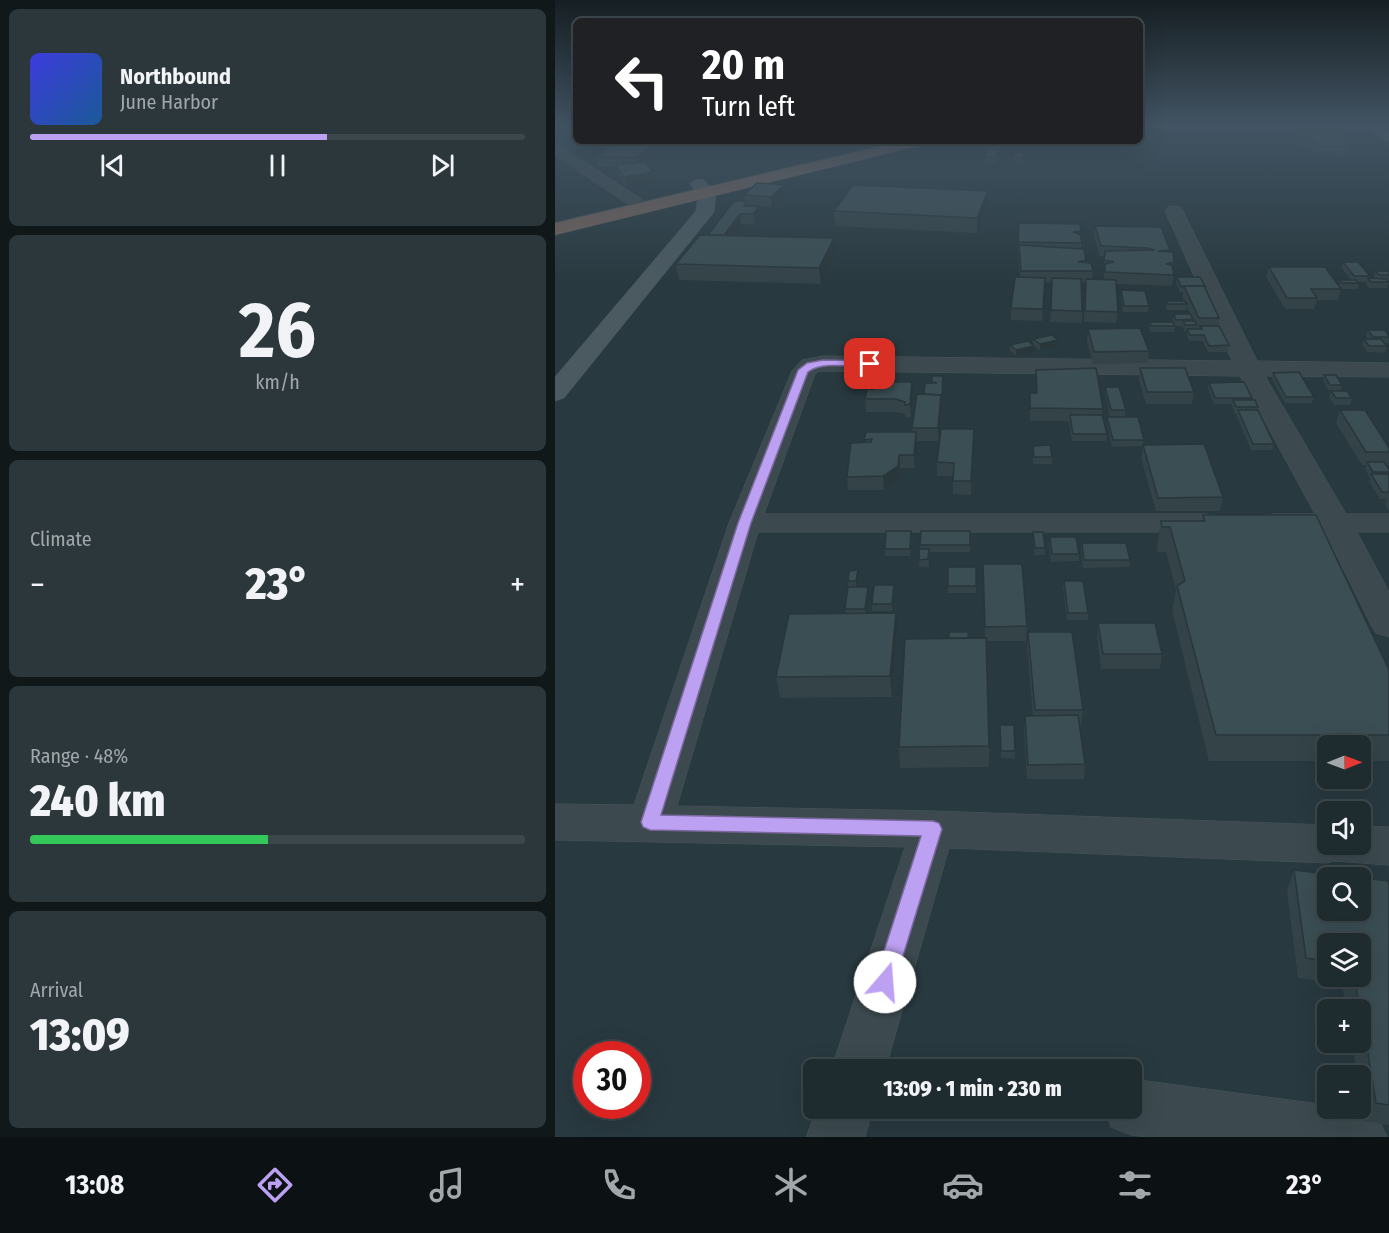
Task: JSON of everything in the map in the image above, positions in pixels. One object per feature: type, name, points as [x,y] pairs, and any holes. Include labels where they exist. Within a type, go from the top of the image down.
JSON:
[{"type":"highway","points":[[702,188],[736,179]]},
{"type":"highway","points":[[555,218],[638,203],[744,179]]},
{"type":"highway","points":[[555,229],[638,203]]},
{"type":"street","points":[[600,179],[638,203]]},
{"type":"street","points":[[555,393],[705,212],[702,188]]},
{"type":"street","points":[[1174,211],[1248,368],[1337,523],[1389,626]]},
{"type":"street","points":[[650,822],[745,523],[804,370],[811,365],[823,363],[1389,370]]},
{"type":"street","points":[[745,523],[1389,523]]},
{"type":"street","points":[[555,822],[933,829],[1317,844]]},
{"type":"street","points":[[861,1059],[933,829]]},
{"type":"street","points":[[1371,845],[1389,846]]},
{"type":"street","points":[[1142,1108],[1358,1137]]},
{"type":"street","points":[[836,1137],[842,1119]]},
{"type":"building","points":[[757,183],[784,185],[771,197],[744,195]]},
{"type":"building","points":[[853,185],[988,191],[977,218],[834,211]]},
{"type":"building","points":[[734,201],[747,201],[744,206],[759,206],[753,214],[740,214],[724,235],[708,235]]},
{"type":"building","points":[[1019,223],[1080,224],[1081,231],[1073,232],[1080,234],[1082,243],[1018,242]]},
{"type":"building","points":[[1095,226],[1161,227],[1170,250],[1158,251],[1173,252],[1174,262],[1166,264],[1172,265],[1174,275],[1105,272],[1105,264],[1114,262],[1104,260],[1105,251],[1155,250],[1101,246]]},
{"type":"building","points":[[700,235],[834,238],[819,268],[676,264]]},
{"type":"building","points":[[1019,245],[1084,249],[1086,260],[1078,262],[1091,263],[1093,271],[1021,271]]},
{"type":"building","points":[[1343,262],[1358,262],[1370,276],[1354,276]]},
{"type":"building","points":[[1269,267],[1325,267],[1341,289],[1311,289],[1317,298],[1287,298]]},
{"type":"building","points":[[1375,271],[1389,271],[1389,275],[1379,275]]},
{"type":"building","points":[[1015,277],[1045,278],[1043,309],[1011,308]]},
{"type":"building","points":[[1177,277],[1200,277],[1205,286],[1181,287]]},
{"type":"building","points":[[1052,278],[1081,279],[1082,311],[1051,310]]},
{"type":"building","points":[[1368,278],[1386,279],[1389,282],[1371,282]]},
{"type":"building","points":[[1086,279],[1116,280],[1118,312],[1085,311]]},
{"type":"building","points":[[1340,280],[1356,280],[1359,283],[1342,283]]},
{"type":"building","points":[[1184,286],[1204,286],[1219,318],[1199,318]]},
{"type":"building","points":[[1121,290],[1145,291],[1149,306],[1124,306]]},
{"type":"building","points":[[1167,301],[1185,301],[1187,304],[1168,304]]},
{"type":"building","points":[[1174,314],[1190,314],[1193,319],[1176,320]]},
{"type":"building","points":[[1183,321],[1195,321],[1196,325],[1185,325]]},
{"type":"building","points":[[1150,322],[1173,322],[1175,326],[1151,326]]},
{"type":"building","points":[[1200,326],[1219,326],[1229,345],[1209,346],[1204,335],[1190,335],[1187,329],[1202,329]]},
{"type":"building","points":[[1140,328],[1149,351],[1094,352],[1088,329]]},
{"type":"building","points":[[1368,330],[1385,330],[1389,337],[1373,337]]},
{"type":"building","points":[[1052,335],[1058,340],[1040,344],[1033,339]]},
{"type":"building","points":[[1364,339],[1381,339],[1387,346],[1369,346]]},
{"type":"building","points":[[1028,341],[1034,346],[1016,350],[1010,345]]},
{"type":"building","points":[[1096,368],[1103,409],[1030,408],[1030,393],[1037,393],[1036,370]]},
{"type":"building","points":[[1140,368],[1185,368],[1194,392],[1147,392]]},
{"type":"building","points":[[1299,372],[1314,397],[1286,397],[1273,373]]},
{"type":"building","points":[[1324,375],[1336,375],[1342,385],[1330,385]]},
{"type":"building","points":[[868,376],[886,376],[885,382],[866,383]]},
{"type":"building","points":[[932,376],[943,376],[942,396],[924,394],[925,383],[937,383],[932,382]]},
{"type":"building","points":[[875,382],[912,382],[910,404],[905,405],[905,402],[896,399],[865,399],[867,389],[874,389]]},
{"type":"building","points":[[1244,382],[1252,398],[1215,398],[1209,383]]},
{"type":"building","points":[[1105,387],[1119,387],[1126,410],[1111,410]]},
{"type":"building","points":[[1331,391],[1347,391],[1352,398],[1336,398]]},
{"type":"building","points":[[917,394],[941,395],[938,428],[912,428]]},
{"type":"building","points":[[1233,400],[1255,400],[1258,407],[1236,407]]},
{"type":"building","points":[[1238,410],[1258,410],[1274,444],[1253,444]]},
{"type":"building","points":[[1340,410],[1365,410],[1389,448],[1389,452],[1366,452]]},
{"type":"building","points":[[1070,415],[1102,415],[1107,434],[1073,434]]},
{"type":"building","points":[[1107,417],[1138,417],[1144,440],[1113,440]]},
{"type":"building","points":[[941,429],[974,429],[971,481],[953,481],[954,463],[937,462]]},
{"type":"building","points":[[866,432],[916,432],[914,455],[899,455],[898,466],[883,476],[847,477],[851,443],[871,442],[872,439],[864,440]]},
{"type":"building","points":[[1204,444],[1223,497],[1158,498],[1143,445]]},
{"type":"building","points":[[1050,445],[1052,457],[1034,457],[1033,446]]},
{"type":"building","points":[[1367,462],[1384,462],[1389,472],[1373,472]]},
{"type":"building","points":[[1371,474],[1389,474],[1389,492],[1382,492]]},
{"type":"building","points":[[1203,515],[1316,515],[1389,670],[1389,735],[1216,735],[1177,586],[1185,581],[1170,527],[1162,527],[1161,521],[1205,521]]},
{"type":"building","points":[[886,531],[911,531],[910,549],[885,549]]},
{"type":"building","points":[[921,531],[970,531],[970,545],[920,545]]},
{"type":"building","points":[[1033,532],[1043,532],[1045,548],[1035,548]]},
{"type":"building","points":[[1050,537],[1076,537],[1079,554],[1052,554]]},
{"type":"building","points":[[1082,543],[1126,543],[1130,560],[1084,560]]},
{"type":"building","points":[[919,549],[929,549],[928,559],[919,560]]},
{"type":"building","points":[[983,564],[1022,564],[1027,626],[985,627]]},
{"type":"building","points":[[948,567],[976,567],[976,586],[948,586]]},
{"type":"building","points":[[858,570],[856,581],[848,581],[849,571]]},
{"type":"building","points":[[1064,581],[1083,581],[1088,613],[1068,613]]},
{"type":"building","points":[[874,585],[894,585],[892,604],[872,604]]},
{"type":"building","points":[[848,587],[868,587],[865,609],[845,609]]},
{"type":"building","points":[[896,613],[890,676],[776,677],[789,614]]},
{"type":"building","points":[[1098,623],[1155,623],[1162,654],[1103,654]]},
{"type":"building","points":[[949,632],[968,632],[968,638],[949,638]]},
{"type":"building","points":[[1028,632],[1072,632],[1083,710],[1035,710]]},
{"type":"building","points":[[986,638],[989,746],[899,747],[905,639]]},
{"type":"building","points":[[1078,715],[1085,764],[1028,765],[1025,716]]},
{"type":"building","points":[[1000,725],[1014,725],[1015,751],[1001,751]]},
{"type":"building","points":[[1294,870],[1317,873],[1317,921],[1371,921],[1371,879],[1388,881],[1389,1105],[1376,1103],[1368,1053],[1371,1053],[1371,999],[1358,999],[1356,987],[1371,987],[1371,933],[1317,933],[1317,960],[1306,958]]},
{"type":"route","points":[[870,364],[823,363],[811,365],[804,370],[745,523],[650,822],[933,829],[885,982]]}]
